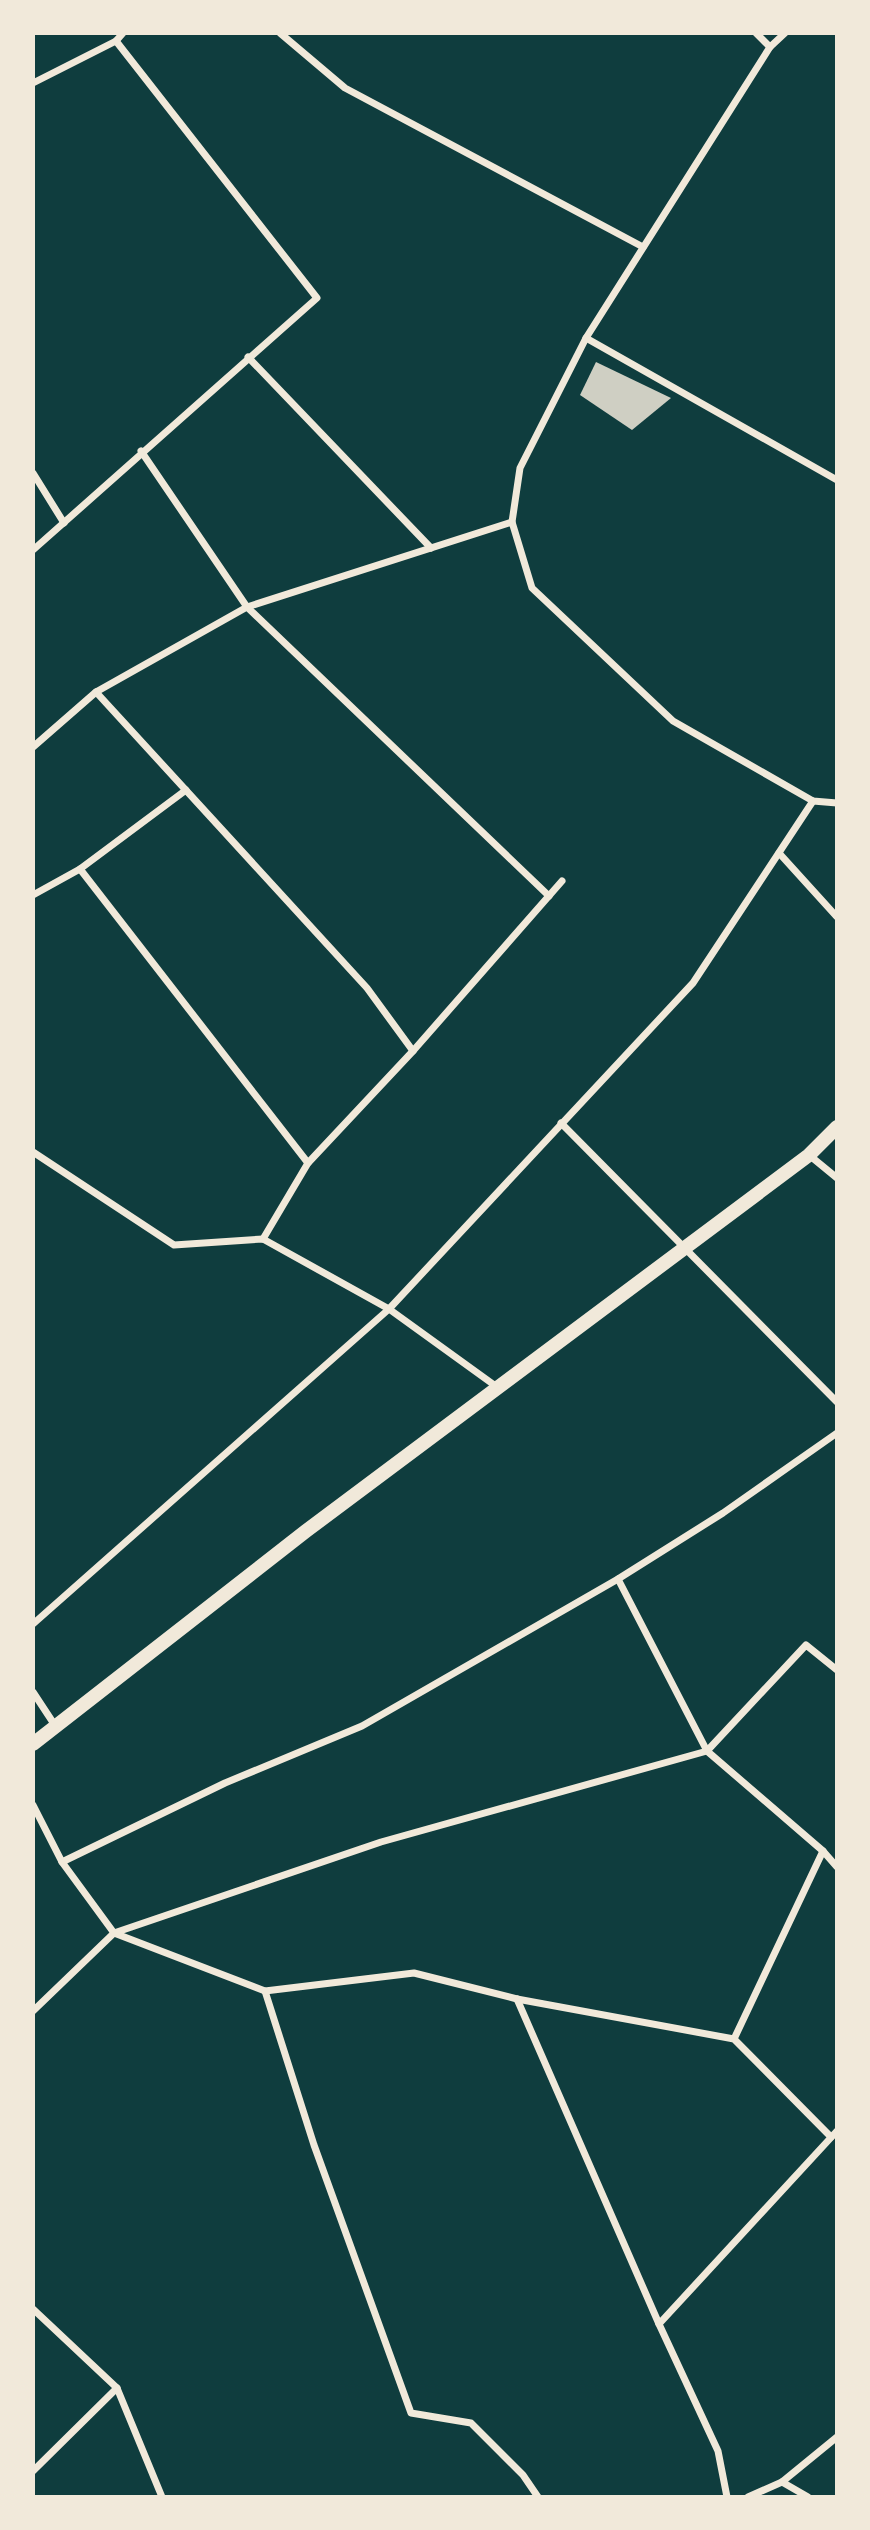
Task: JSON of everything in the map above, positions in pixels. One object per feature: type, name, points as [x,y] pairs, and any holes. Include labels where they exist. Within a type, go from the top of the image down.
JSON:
[{"type":"main road","points":[[33,1745],[306,1531],[809,1155],[837,1126]]},
{"type":"street","points":[[33,83],[116,41],[123,33]]},
{"type":"street","points":[[280,33],[345,88],[643,247]]},
{"type":"street","points":[[756,33],[770,47]]},
{"type":"street","points":[[785,33],[770,47],[586,338],[520,468],[512,522],[532,588],[673,722],[813,801],[837,803]]},
{"type":"street","points":[[33,550],[141,451],[317,298],[116,41]]},
{"type":"street","points":[[586,338],[837,480]]},
{"type":"street","points":[[248,357],[431,548]]},
{"type":"street","points":[[141,451],[247,607],[549,896]]},
{"type":"street","points":[[33,473],[64,523]]},
{"type":"street","points":[[33,747],[96,692],[247,607],[512,522]]},
{"type":"street","points":[[96,692],[367,988],[413,1051]]},
{"type":"street","points":[[33,895],[80,869],[186,790]]},
{"type":"street","points":[[33,1624],[389,1309],[693,983],[813,801]]},
{"type":"street","points":[[779,853],[837,917]]},
{"type":"street","points":[[80,869],[308,1163]]},
{"type":"street","points":[[263,1239],[308,1163],[413,1051],[562,881]]},
{"type":"street","points":[[561,1123],[837,1402]]},
{"type":"street","points":[[33,1152],[174,1245],[263,1239],[389,1309],[498,1387]]},
{"type":"street","points":[[809,1155],[837,1178]]},
{"type":"street","points":[[62,1862],[225,1783],[362,1726],[618,1579],[723,1513],[837,1433]]},
{"type":"street","points":[[618,1579],[707,1751],[823,1851],[837,1867]]},
{"type":"street","points":[[33,2011],[114,1933],[381,1842],[707,1751],[806,1645],[837,1670]]},
{"type":"street","points":[[33,1692],[56,1727]]},
{"type":"street","points":[[33,1805],[62,1862],[114,1933],[265,1991],[414,1973],[517,1999],[734,2039],[834,2134],[659,2324]]},
{"type":"street","points":[[734,2039],[823,1851]]},
{"type":"street","points":[[265,1991],[314,2145],[411,2413],[471,2423],[523,2475],[538,2497]]},
{"type":"street","points":[[517,1999],[659,2324],[718,2451],[727,2497]]},
{"type":"street","points":[[33,2309],[117,2388],[162,2497]]},
{"type":"street","points":[[33,2471],[117,2388]]},
{"type":"street","points":[[748,2497],[782,2482],[837,2437]]},
{"type":"street","points":[[782,2482],[808,2497]]},
{"type":"building","points":[[596,362],[671,398],[632,430],[580,395]]}]
